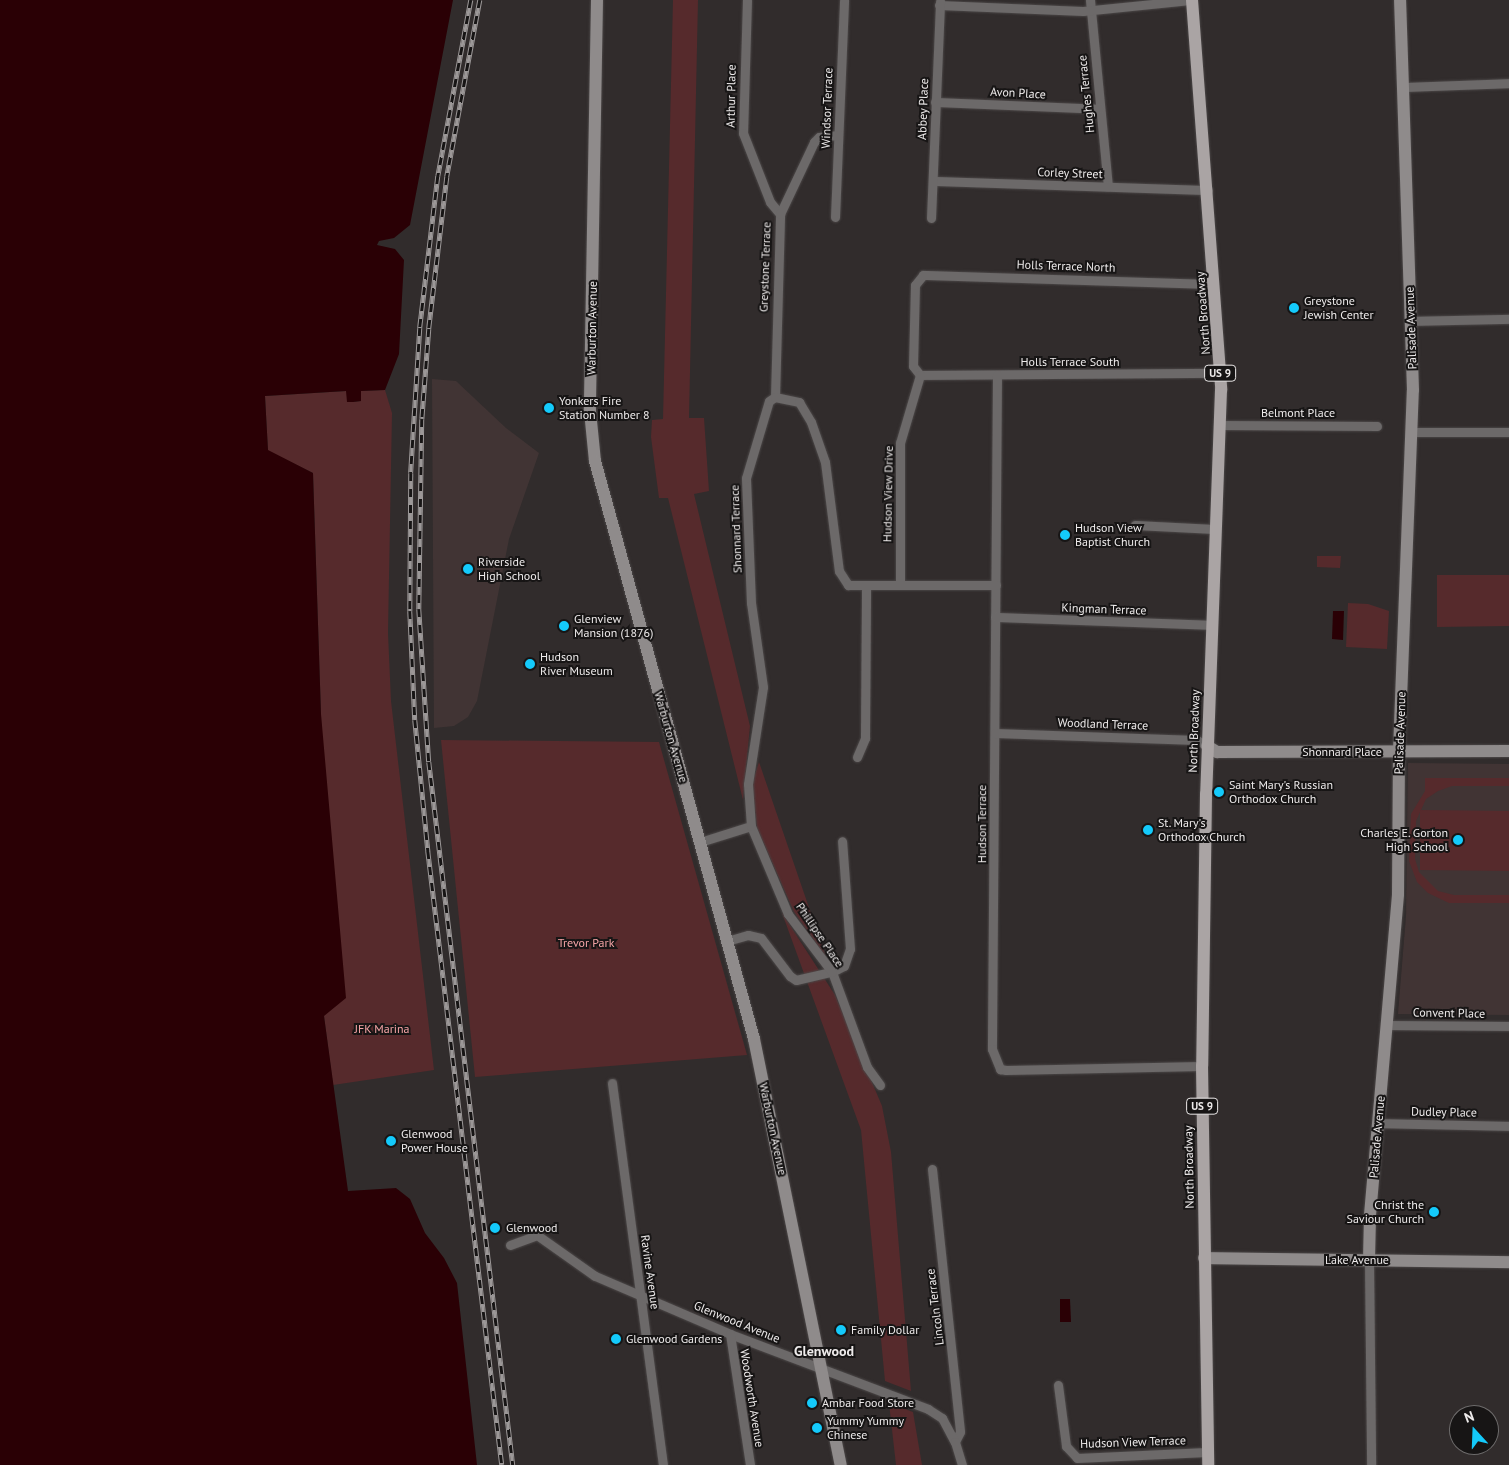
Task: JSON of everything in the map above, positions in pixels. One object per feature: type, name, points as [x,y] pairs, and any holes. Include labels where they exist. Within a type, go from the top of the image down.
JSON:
[{"type":"main road","name":"North Broadway","points":[[1192,0],[1208,190],[1220,373],[1207,746],[1202,1066],[1207,1459]]},
{"type":"street","name":"Warburton Avenue","points":[[597,0],[590,411],[599,482],[756,1047],[841,1465]]},
{"type":"street","name":"Arthur Place","points":[[747,0],[743,133],[770,202],[780,214]]},
{"type":"street","name":"Windsor Terrace","points":[[835,217],[844,0]]},
{"type":"street","name":"Hughes Terrace","points":[[1090,0],[1108,186]]},
{"type":"street","points":[[940,3],[1091,10],[1192,0]]},
{"type":"street","name":"Palisade Avenue","points":[[1371,1465],[1369,1260],[1378,1124],[1398,894],[1399,752],[1411,432],[1411,321],[1400,0]]},
{"type":"street","name":"Abbey Place","points":[[931,218],[940,3]]},
{"type":"street","points":[[1402,87],[1509,84]]},
{"type":"street","name":"Avon Place","points":[[935,102],[1100,109]]},
{"type":"street","name":"Greystone Terrace","points":[[775,397],[780,214],[814,142],[819,137],[838,135]]},
{"type":"street","name":"Corley Street","points":[[932,181],[1208,190]]},
{"type":"street","name":"Holls Terrace North","points":[[920,376],[913,366],[918,279],[933,274],[1214,284]]},
{"type":"street","points":[[1411,321],[1509,319]]},
{"type":"street","name":"Holls Terrace South","points":[[920,376],[1220,373]]},
{"type":"street","name":"Hudson Terrace","points":[[998,375],[992,1049],[1000,1069],[1202,1066]]},
{"type":"street","name":"Hudson View Drive","points":[[900,585],[900,443],[920,376]]},
{"type":"street","points":[[775,397],[790,398],[804,408],[825,462],[840,571],[848,585],[996,585]]},
{"type":"street","name":"Shonnard Terrace","points":[[751,826],[748,784],[763,687],[751,603],[746,478],[762,418],[769,401],[775,397]]},
{"type":"street","name":"Belmont Place","points":[[1219,425],[1377,426]]},
{"type":"street","points":[[1411,432],[1509,432]]},
{"type":"street","points":[[1135,525],[1216,529]]},
{"type":"street","points":[[857,757],[865,738],[866,585]]},
{"type":"street","name":"Kingman Terrace","points":[[995,617],[1211,625]]},
{"type":"street","name":"Woodland Terrace","points":[[995,733],[1197,740],[1207,746]]},
{"type":"street","name":"Shonnard Place","points":[[1207,746],[1217,752],[1509,751]]},
{"type":"street","points":[[700,842],[751,826]]},
{"type":"street","name":"Phillipse Place","points":[[751,826],[788,914],[832,972],[867,1068],[880,1084]]},
{"type":"street","points":[[726,941],[748,935],[761,938],[790,976],[796,980],[832,972],[844,966],[850,948],[842,841]]},
{"type":"street","name":"Convent Place","points":[[1388,1025],[1509,1026]]},
{"type":"street","name":"Ravine Avenue","points":[[612,1083],[663,1465]]},
{"type":"street","name":"Dudley Place","points":[[1378,1124],[1509,1126]]},
{"type":"street","name":"Lincoln Terrace","points":[[932,1169],[960,1432],[955,1442]]},
{"type":"street","name":"Glenwood Avenue","points":[[510,1245],[537,1235],[595,1276],[730,1334],[928,1408],[942,1418],[955,1442],[962,1465]]},
{"type":"street","name":"Lake Avenue","points":[[1204,1258],[1509,1262]]},
{"type":"street","name":"Woodworth Avenue","points":[[730,1334],[750,1465]]},
{"type":"street","name":"Hudson View Terrace","points":[[1058,1385],[1066,1446],[1077,1458],[1207,1459]]},
{"type":"shaded area","points":[[0,0],[453,0],[410,225],[394,238],[379,241],[377,245],[395,249],[404,260],[399,354],[385,390],[361,391],[361,401],[353,402],[347,402],[346,391],[265,396],[268,450],[313,473],[321,714],[346,998],[324,1016],[348,1191],[396,1188],[410,1199],[425,1233],[444,1258],[457,1283],[477,1465],[0,1465]]},
{"type":"shaded area","name":"Riverside High School","points":[[432,379],[456,381],[506,428],[539,453],[509,539],[477,701],[468,717],[454,726],[434,728]]},
{"type":"shaded area","points":[[1333,611],[1344,611],[1343,640],[1332,639]]},
{"type":"shaded area","name":"Charles E. Gorton High School","points":[[1408,763],[1509,764],[1509,1015],[1398,1014],[1406,916]]},
{"type":"shaded area","points":[[1060,1299],[1070,1299],[1071,1322],[1060,1322]]},
{"type":"green space","points":[[673,0],[698,0],[689,418],[704,418],[709,491],[694,494],[750,726],[743,800],[668,498],[659,498],[651,437],[652,420],[663,419]]},
{"type":"green space","name":"JFK Marina","points":[[385,390],[392,413],[388,633],[391,701],[434,1070],[333,1085],[324,1016],[321,714],[313,473],[268,451],[265,396],[347,391],[347,402],[353,402],[361,401],[361,391]]},
{"type":"green space","points":[[1317,556],[1341,556],[1340,568],[1317,567]]},
{"type":"green space","points":[[1437,575],[1509,575],[1509,626],[1437,627]]},
{"type":"green space","points":[[1348,603],[1368,604],[1389,611],[1387,649],[1346,647]]},
{"type":"green space","name":"Trevor Park","points":[[441,740],[659,742],[747,1055],[475,1077]]},
{"type":"green space","points":[[759,762],[826,957],[794,912],[757,828],[752,783]]},
{"type":"green space","points":[[1425,778],[1509,778],[1509,786],[1452,786],[1438,791],[1426,799],[1416,821],[1415,859],[1419,872],[1438,891],[1454,895],[1509,895],[1509,903],[1449,903],[1428,893],[1417,882],[1409,861],[1411,814],[1425,791]]},
{"type":"green space","points":[[1420,810],[1509,811],[1509,871],[1420,870]]},
{"type":"green space","points":[[782,913],[835,995],[882,1106],[891,1152],[911,1391],[885,1381],[861,1130]]},
{"type":"green space","points":[[889,1403],[913,1412],[922,1465],[896,1465]]},
{"type":"railway","points":[[471,0],[438,176],[420,328],[411,473],[410,611],[415,720],[428,851],[502,1465]]},
{"type":"railway","points":[[480,0],[447,177],[429,329],[422,419],[419,609],[429,762],[513,1465]]},
{"type":"place","name":"Greystone Jewish Center","points":[[1294,308]]},
{"type":"place","name":"Yonkers Fire Station Number 8","points":[[549,408]]},
{"type":"place","name":"Hudson View Baptist Church","points":[[1065,535]]},
{"type":"place","name":"Riverside High School","points":[[468,569]]},
{"type":"place","name":"Glenview Mansion (1876)","points":[[564,626]]},
{"type":"place","name":"Hudson River Museum","points":[[530,664]]},
{"type":"place","name":"Saint Mary's Russian Orthodox Church","points":[[1219,792]]},
{"type":"place","name":"St. Mary's Orthodox Church","points":[[1148,830]]},
{"type":"place","name":"Charles E. Gorton High School","points":[[1458,840]]},
{"type":"place","name":"Glenwood Power House","points":[[391,1141]]},
{"type":"place","name":"Christ the Saviour Church","points":[[1434,1212]]},
{"type":"place","name":"Glenwood","points":[[495,1228]]},
{"type":"place","name":"Family Dollar","points":[[841,1330]]},
{"type":"place","name":"Glenwood Gardens","points":[[616,1339]]},
{"type":"place","name":"Ambar Food Store","points":[[812,1403]]},
{"type":"place","name":"Yummy Yummy Chinese","points":[[817,1428]]},
{"type":"district","name":"Glenwood","points":[[824,1351]]}]
